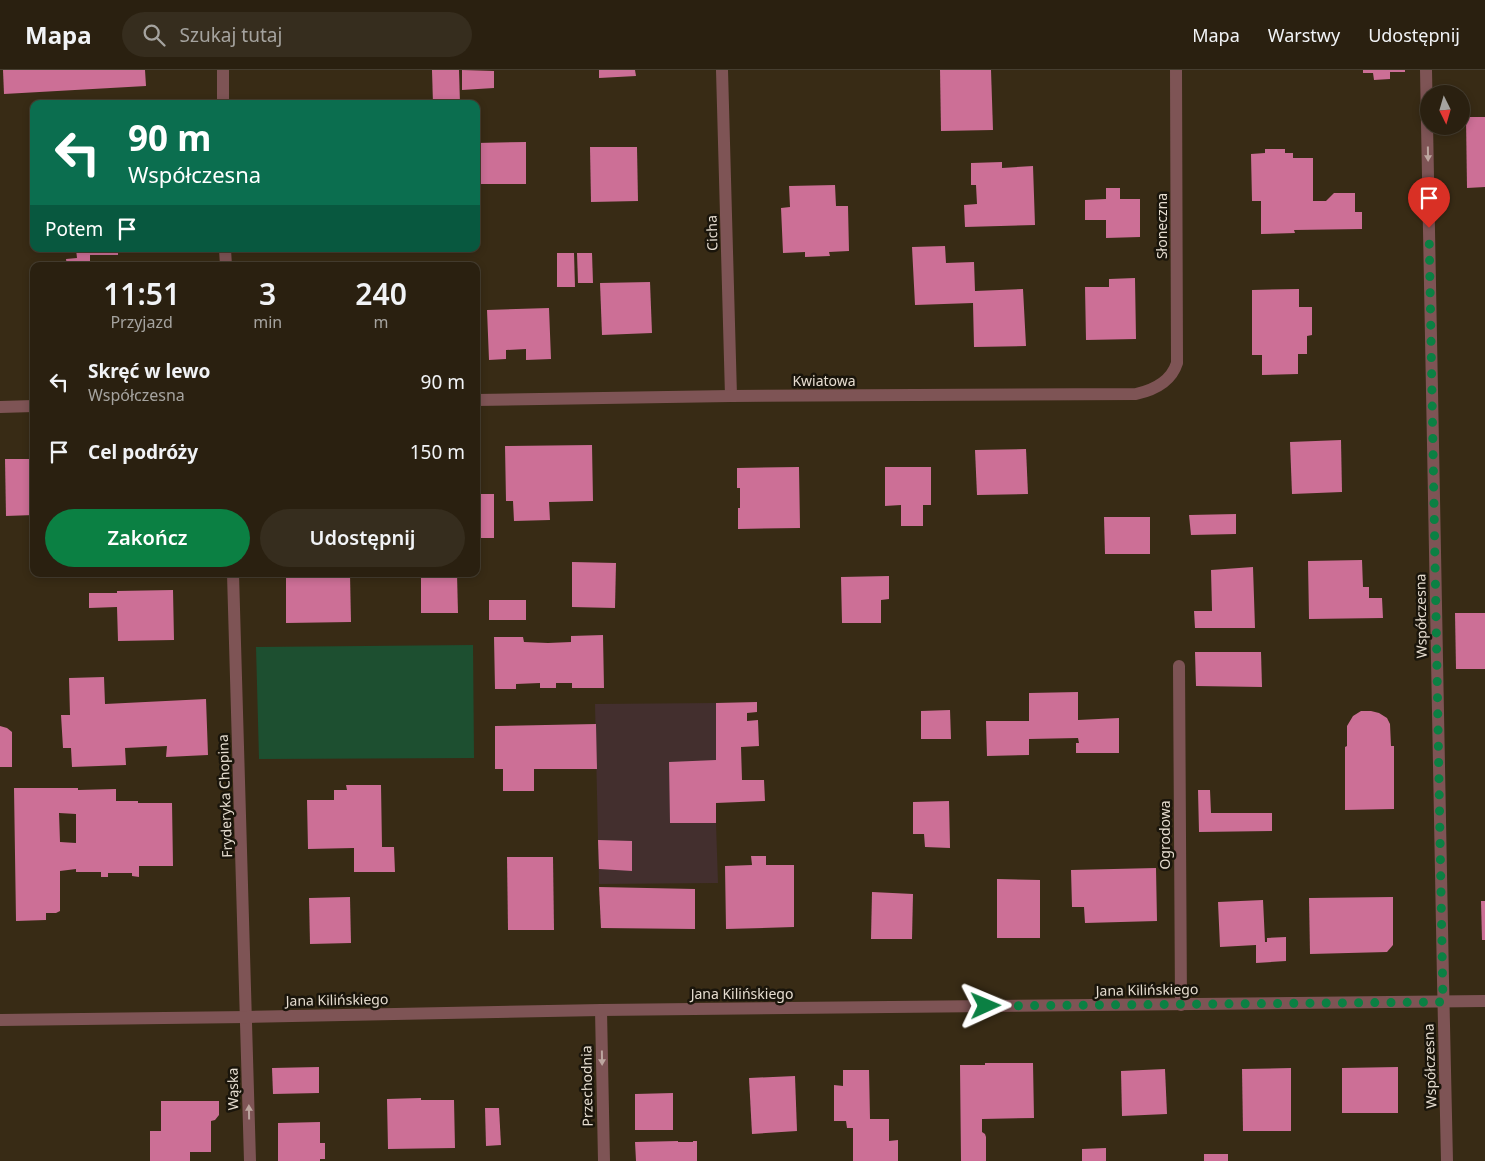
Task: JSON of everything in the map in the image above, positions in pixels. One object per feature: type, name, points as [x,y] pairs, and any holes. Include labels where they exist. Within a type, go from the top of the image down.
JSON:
[{"type":"street","points":[[223,70],[223,100]]},
{"type":"street","name":"Cicha","points":[[722,70],[731,396]]},
{"type":"street","name":"Słoneczna","points":[[1167,379],[1175,370],[1178,351],[1176,70]]},
{"type":"street","name":"Współczesna","points":[[1426,70],[1447,1161]]},
{"type":"street","name":"Kwiatowa","points":[[480,400],[731,396],[1136,394],[1148,392],[1158,387],[1167,379]]},
{"type":"street","points":[[0,407],[30,406]]},
{"type":"street","name":"Fryderyka Chopina","points":[[233,577],[247,1017]]},
{"type":"street","name":"Ogrodowa","points":[[1179,666],[1181,1005]]},
{"type":"street","name":"Jana Kilińskiego","points":[[0,1020],[601,1010],[1485,1001]]},
{"type":"street","name":"Przechodnia","points":[[601,1010],[604,1161]]},
{"type":"street","name":"Wąska","points":[[247,1017],[250,1161]]},
{"type":"shaded area","points":[[716,703],[718,883],[599,884],[595,704]]},
{"type":"green space","points":[[473,645],[474,758],[259,759],[256,647]]},
{"type":"building","points":[[3,70],[145,70],[146,86],[4,94]]},
{"type":"building","points":[[432,70],[459,70],[460,100],[433,100]]},
{"type":"building","points":[[462,70],[494,71],[494,88],[462,90]]},
{"type":"building","points":[[599,70],[635,70],[636,76],[599,78]]},
{"type":"building","points":[[940,70],[991,70],[993,130],[941,131]]},
{"type":"building","points":[[1363,70],[1405,70],[1405,72],[1390,72],[1390,79],[1374,80],[1373,73],[1363,73]]},
{"type":"building","points":[[1470,117],[1485,117],[1485,187],[1467,188],[1466,135],[1470,135]]},
{"type":"building","points":[[526,142],[526,184],[480,184],[480,143]]},
{"type":"building","points":[[590,147],[637,147],[638,201],[591,202]]},
{"type":"building","points":[[1265,149],[1285,149],[1285,153],[1293,153],[1293,158],[1313,158],[1313,201],[1326,201],[1334,193],[1355,193],[1355,212],[1362,212],[1362,229],[1294,230],[1295,233],[1261,234],[1261,201],[1252,201],[1251,154],[1265,153]]},
{"type":"building","points":[[1002,162],[1002,168],[1033,166],[1035,225],[965,227],[964,205],[977,204],[976,185],[971,185],[971,163]]},
{"type":"building","points":[[835,185],[836,206],[848,206],[849,251],[829,252],[830,256],[805,257],[805,252],[783,253],[781,208],[790,207],[789,186]]},
{"type":"building","points":[[1106,188],[1120,188],[1120,199],[1140,199],[1140,237],[1106,238],[1106,220],[1085,220],[1085,200],[1106,199]]},
{"type":"building","points":[[945,246],[946,263],[974,262],[975,291],[1023,289],[1026,346],[974,347],[973,303],[915,305],[912,247]]},
{"type":"building","points":[[76,252],[118,252],[118,255],[90,255],[90,262],[66,262],[66,259],[77,258]]},
{"type":"building","points":[[557,253],[574,253],[575,287],[557,287]]},
{"type":"building","points":[[577,253],[592,253],[593,283],[578,283]]},
{"type":"building","points":[[1135,278],[1136,339],[1086,340],[1085,287],[1109,287],[1109,279]]},
{"type":"building","points":[[650,282],[652,333],[602,335],[600,283]]},
{"type":"building","points":[[1299,289],[1299,307],[1312,307],[1312,335],[1307,336],[1307,354],[1298,354],[1298,374],[1262,375],[1262,355],[1252,355],[1252,290]]},
{"type":"building","points":[[549,308],[551,359],[526,360],[526,349],[506,350],[506,359],[489,360],[487,310]]},
{"type":"building","points":[[1341,440],[1342,492],[1292,494],[1290,442]]},
{"type":"building","points":[[592,445],[593,501],[549,502],[550,520],[514,521],[513,501],[506,501],[505,446]]},
{"type":"building","points":[[1026,449],[1028,494],[977,495],[975,450]]},
{"type":"building","points":[[5,459],[30,459],[30,515],[6,516]]},
{"type":"building","points":[[799,467],[800,528],[738,529],[740,488],[737,488],[737,468]]},
{"type":"building","points":[[885,467],[931,467],[931,505],[923,505],[923,526],[901,526],[901,505],[885,506]]},
{"type":"building","points":[[480,494],[494,494],[494,538],[480,538]]},
{"type":"building","points":[[1236,514],[1236,534],[1191,535],[1189,515]]},
{"type":"building","points":[[1104,517],[1150,517],[1150,554],[1105,554]]},
{"type":"building","points":[[1362,560],[1363,587],[1369,587],[1369,598],[1382,598],[1383,618],[1309,619],[1308,561]]},
{"type":"building","points":[[572,562],[616,563],[615,608],[572,607]]},
{"type":"building","points":[[1253,567],[1255,628],[1195,628],[1194,611],[1212,611],[1211,570]]},
{"type":"building","points":[[889,576],[889,599],[881,600],[881,623],[842,623],[841,577]]},
{"type":"building","points":[[286,577],[350,577],[351,622],[286,623]]},
{"type":"building","points":[[421,577],[457,577],[458,613],[421,613]]},
{"type":"building","points":[[173,590],[174,640],[118,641],[117,607],[89,608],[89,593]]},
{"type":"building","points":[[489,600],[526,600],[526,620],[489,620]]},
{"type":"building","points":[[1455,613],[1485,613],[1485,669],[1456,669]]},
{"type":"building","points":[[603,635],[604,688],[572,688],[572,683],[556,683],[556,688],[540,688],[540,683],[516,684],[516,689],[495,689],[494,637],[523,637],[524,642],[548,643],[571,642],[571,636]]},
{"type":"building","points":[[1195,652],[1261,652],[1262,687],[1196,686]]},
{"type":"building","points":[[104,677],[105,704],[206,699],[208,755],[166,757],[167,746],[125,748],[126,765],[72,767],[71,748],[63,748],[61,715],[70,715],[69,678]]},
{"type":"building","points":[[1078,692],[1078,720],[1119,718],[1119,753],[1076,753],[1076,743],[1079,743],[1078,738],[1029,739],[1029,755],[987,756],[986,721],[1029,721],[1029,693]]},
{"type":"building","points":[[757,702],[757,712],[747,713],[747,721],[758,720],[759,746],[741,747],[742,780],[764,780],[765,801],[716,803],[716,823],[670,823],[669,762],[716,760],[716,703]]},
{"type":"building","points":[[950,710],[951,739],[921,739],[921,711]]},
{"type":"building","points":[[1361,711],[1379,713],[1387,718],[1390,724],[1391,746],[1394,746],[1394,809],[1345,810],[1347,726],[1353,716]]},
{"type":"building","points":[[596,724],[597,769],[534,769],[534,791],[503,791],[503,769],[495,769],[495,726]]},
{"type":"building","points":[[0,726],[12,732],[12,767],[0,767]]},
{"type":"building","points":[[346,785],[381,785],[382,847],[394,847],[395,872],[354,872],[354,848],[308,849],[307,800],[334,800],[334,790],[347,790]]},
{"type":"building","points":[[14,788],[116,789],[116,801],[172,803],[173,866],[139,866],[139,877],[132,876],[132,873],[108,873],[108,877],[101,877],[101,872],[76,872],[76,869],[60,871],[60,911],[46,913],[46,920],[16,921]],"holes":[[[59,813],[76,814],[76,843],[60,842]]]},
{"type":"building","points":[[1198,790],[1210,790],[1211,813],[1272,813],[1272,831],[1199,832]]},
{"type":"building","points":[[949,801],[950,848],[925,847],[924,834],[913,834],[913,802]]},
{"type":"building","points":[[598,840],[632,841],[632,871],[599,869]]},
{"type":"building","points":[[751,856],[766,856],[766,865],[794,865],[794,927],[726,929],[725,866],[752,865]]},
{"type":"building","points":[[507,857],[553,857],[554,930],[508,930]]},
{"type":"building","points":[[1156,868],[1157,921],[1085,923],[1084,907],[1072,907],[1071,870]]},
{"type":"building","points":[[997,879],[1040,880],[1040,938],[997,938]]},
{"type":"building","points":[[599,887],[695,889],[695,929],[601,928]]},
{"type":"building","points":[[872,892],[913,894],[912,939],[871,939]]},
{"type":"building","points":[[350,897],[351,943],[310,944],[309,898]]},
{"type":"building","points":[[1393,897],[1393,945],[1387,952],[1310,954],[1309,898]]},
{"type":"building","points":[[1263,900],[1265,942],[1267,942],[1267,938],[1286,937],[1286,961],[1256,963],[1256,945],[1220,947],[1218,902]]},
{"type":"building","points":[[1481,901],[1485,901],[1485,940],[1482,940]]},
{"type":"building","points":[[985,1063],[1033,1063],[1034,1118],[982,1119],[982,1132],[986,1137],[986,1161],[961,1161],[960,1065],[985,1065]]},
{"type":"building","points":[[319,1067],[319,1093],[273,1094],[272,1068]]},
{"type":"building","points":[[1398,1067],[1398,1113],[1342,1113],[1342,1068]]},
{"type":"building","points":[[1291,1068],[1291,1131],[1243,1131],[1242,1069]]},
{"type":"building","points":[[1165,1069],[1167,1114],[1122,1116],[1121,1071]]},
{"type":"building","points":[[843,1070],[869,1070],[870,1119],[889,1119],[889,1141],[898,1140],[898,1161],[853,1161],[853,1128],[847,1128],[846,1121],[834,1121],[834,1085],[843,1086]]},
{"type":"building","points":[[795,1076],[797,1131],[752,1134],[749,1078]]},
{"type":"building","points":[[673,1093],[673,1130],[635,1130],[635,1094]]},
{"type":"building","points":[[421,1098],[421,1100],[454,1100],[455,1148],[388,1149],[387,1099]]},
{"type":"building","points":[[161,1101],[219,1101],[219,1115],[215,1120],[211,1121],[211,1152],[190,1152],[190,1161],[150,1161],[150,1131],[161,1131]]},
{"type":"building","points":[[485,1108],[499,1108],[501,1145],[486,1146]]},
{"type":"building","points":[[320,1122],[320,1143],[325,1143],[325,1159],[320,1159],[320,1161],[278,1161],[278,1123]]},
{"type":"building","points":[[697,1141],[697,1161],[636,1161],[635,1142]]},
{"type":"building","points":[[1106,1148],[1106,1161],[1082,1161],[1082,1149]]},
{"type":"building","points":[[1204,1154],[1228,1154],[1228,1161],[1204,1161]]},
{"type":"route","points":[[986,1006],[1443,1002],[1429,228]]}]
